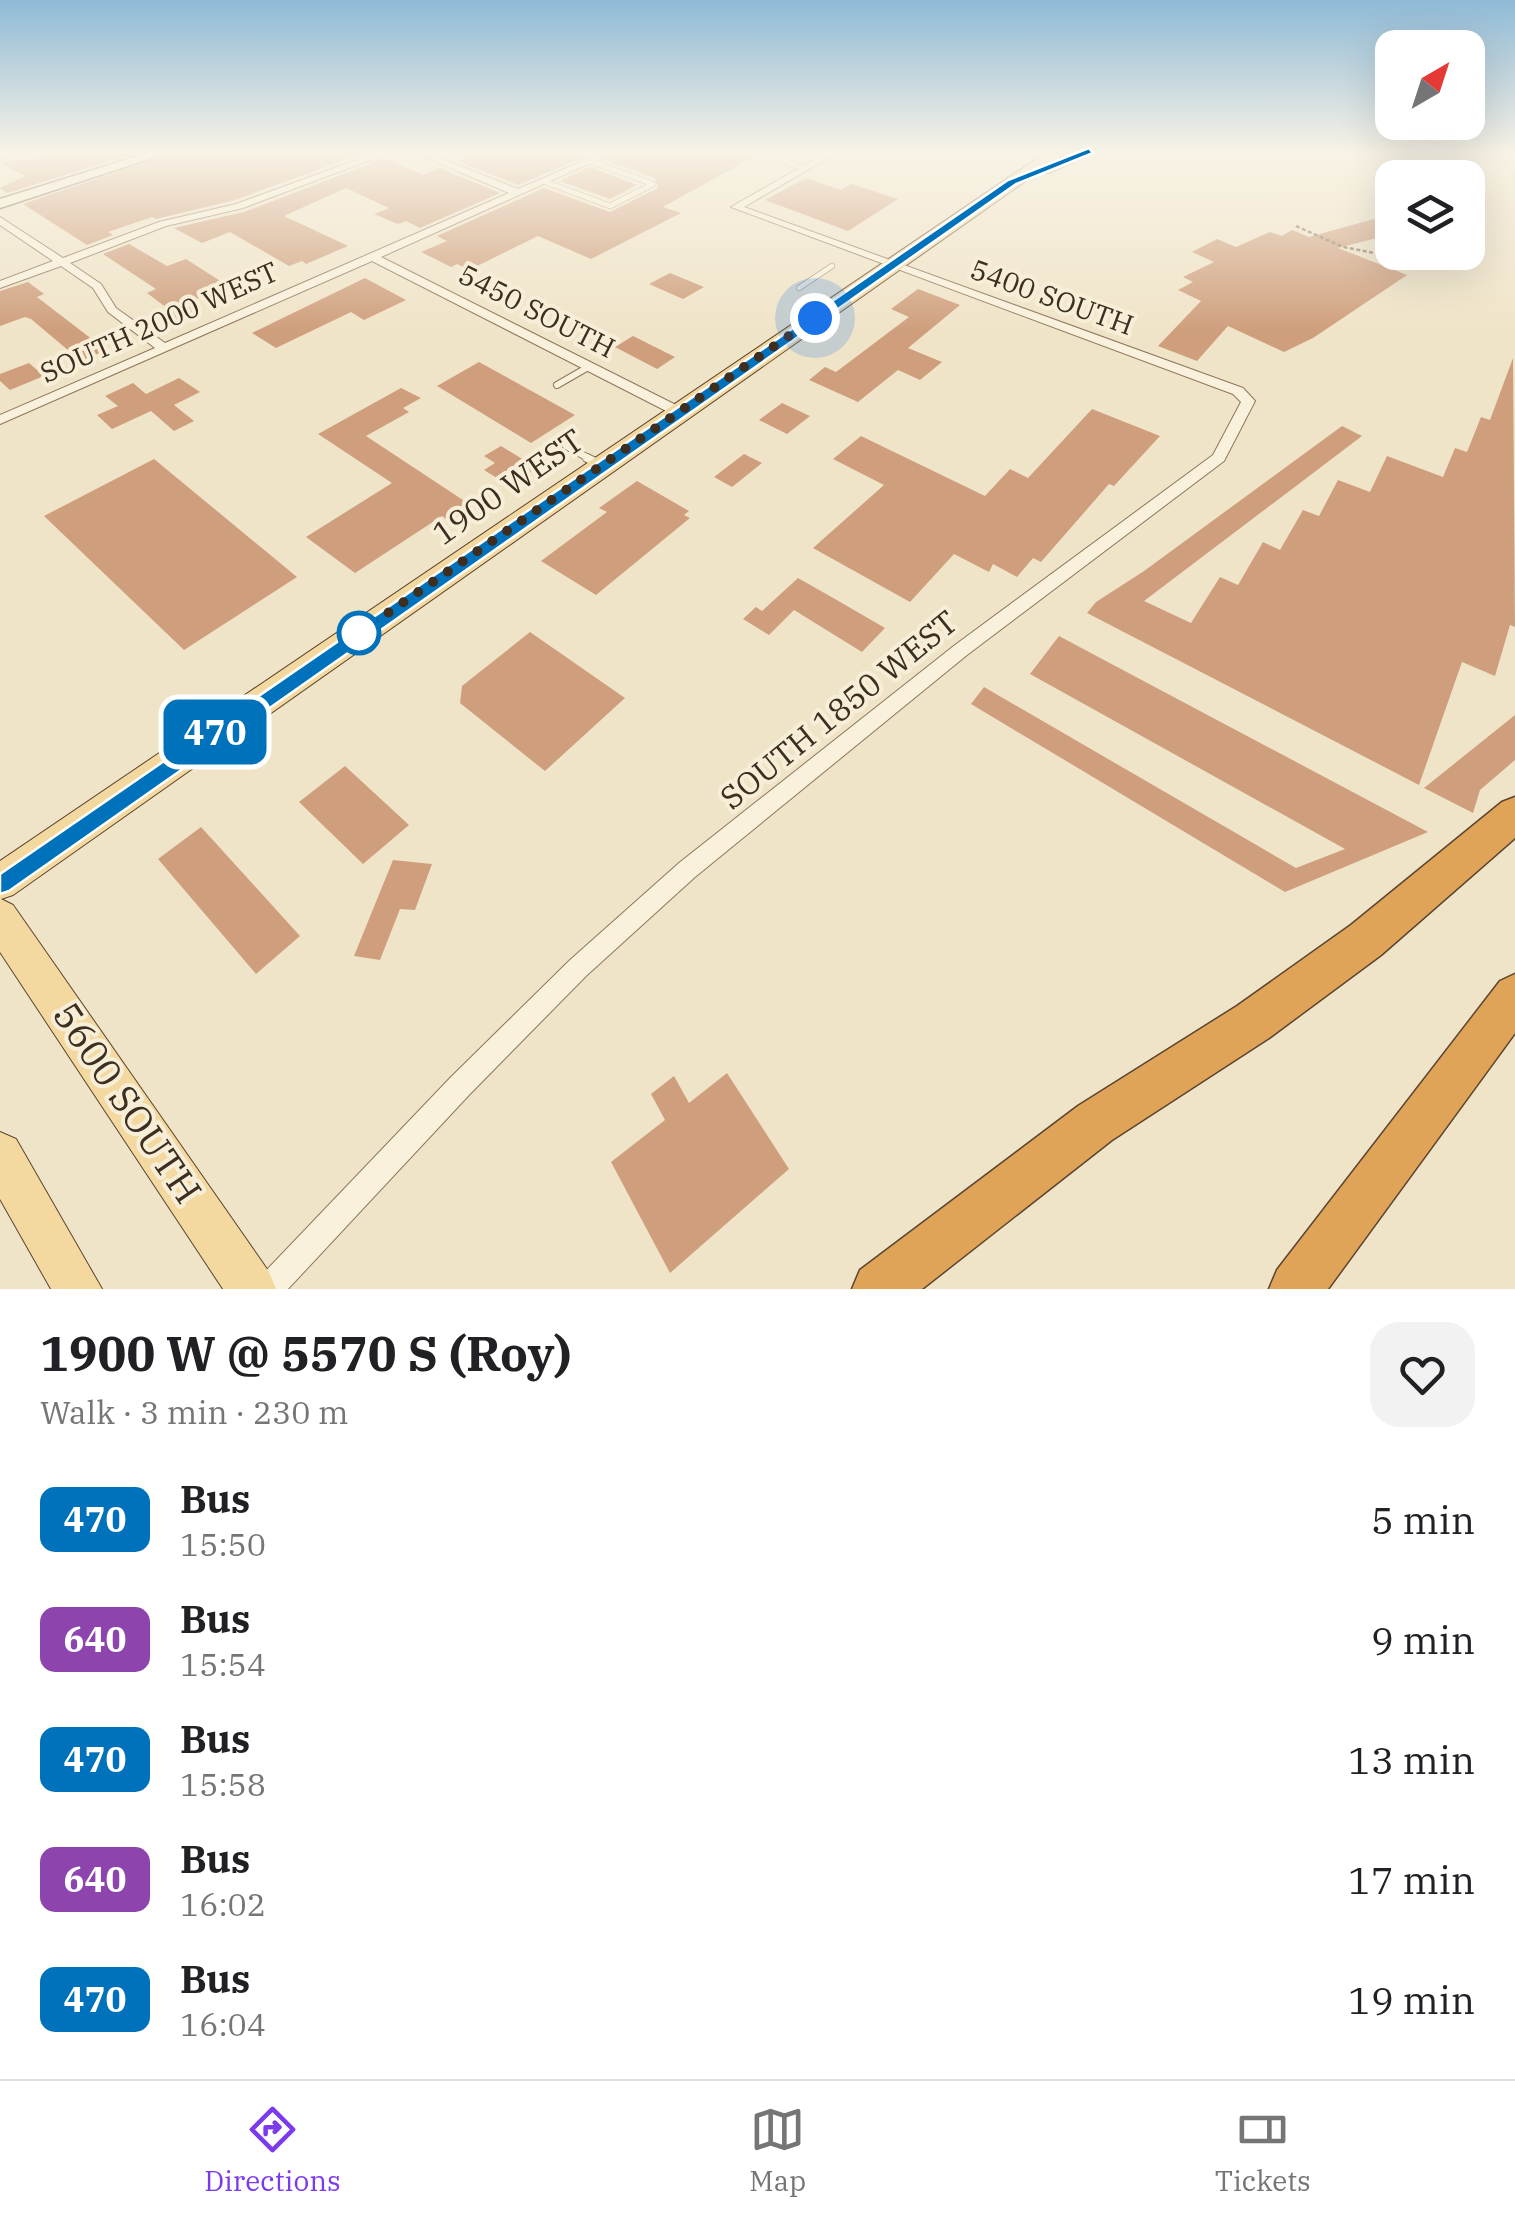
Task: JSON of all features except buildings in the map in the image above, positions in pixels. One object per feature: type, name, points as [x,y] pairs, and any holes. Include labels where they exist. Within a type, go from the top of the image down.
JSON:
[{"type":"highway","points":[[879,1289],[920,1267],[1095,1124],[1253,1022],[1366,940],[1515,814]]},
{"type":"highway","points":[[1296,1289],[1515,996]]},
{"type":"main road","name":"1900 WEST","points":[[0,882],[970,211]]},
{"type":"main road","name":"5600 SOUTH","points":[[0,918],[252,1289]]},
{"type":"main road","points":[[0,1155],[78,1289]]},
{"type":"street","points":[[0,285],[163,224],[217,211]]},
{"type":"street","name":"SOUTH 2000 WEST","points":[[0,420],[473,211]]},
{"type":"street","name":"5400 SOUTH","points":[[747,211],[1238,391]]},
{"type":"street","points":[[0,220],[96,286],[112,310],[163,348]]},
{"type":"street","name":"5450 SOUTH","points":[[371,256],[679,412]]},
{"type":"street","name":"SOUTH 1850 WEST","points":[[268,1289],[578,968],[687,870],[961,650],[1220,458],[1248,402],[1238,391]]},
{"type":"lane","points":[[798,288],[832,266]]},
{"type":"lane","points":[[557,386],[590,366]]},
{"type":"lane","points":[[566,446],[601,466]]},
{"type":"path","points":[[1296,226],[1342,247],[1374,253]]},
{"type":"bus line","name":"470","points":[[0,883],[970,211]]},
{"type":"route","points":[[359,633],[815,318]]}]
